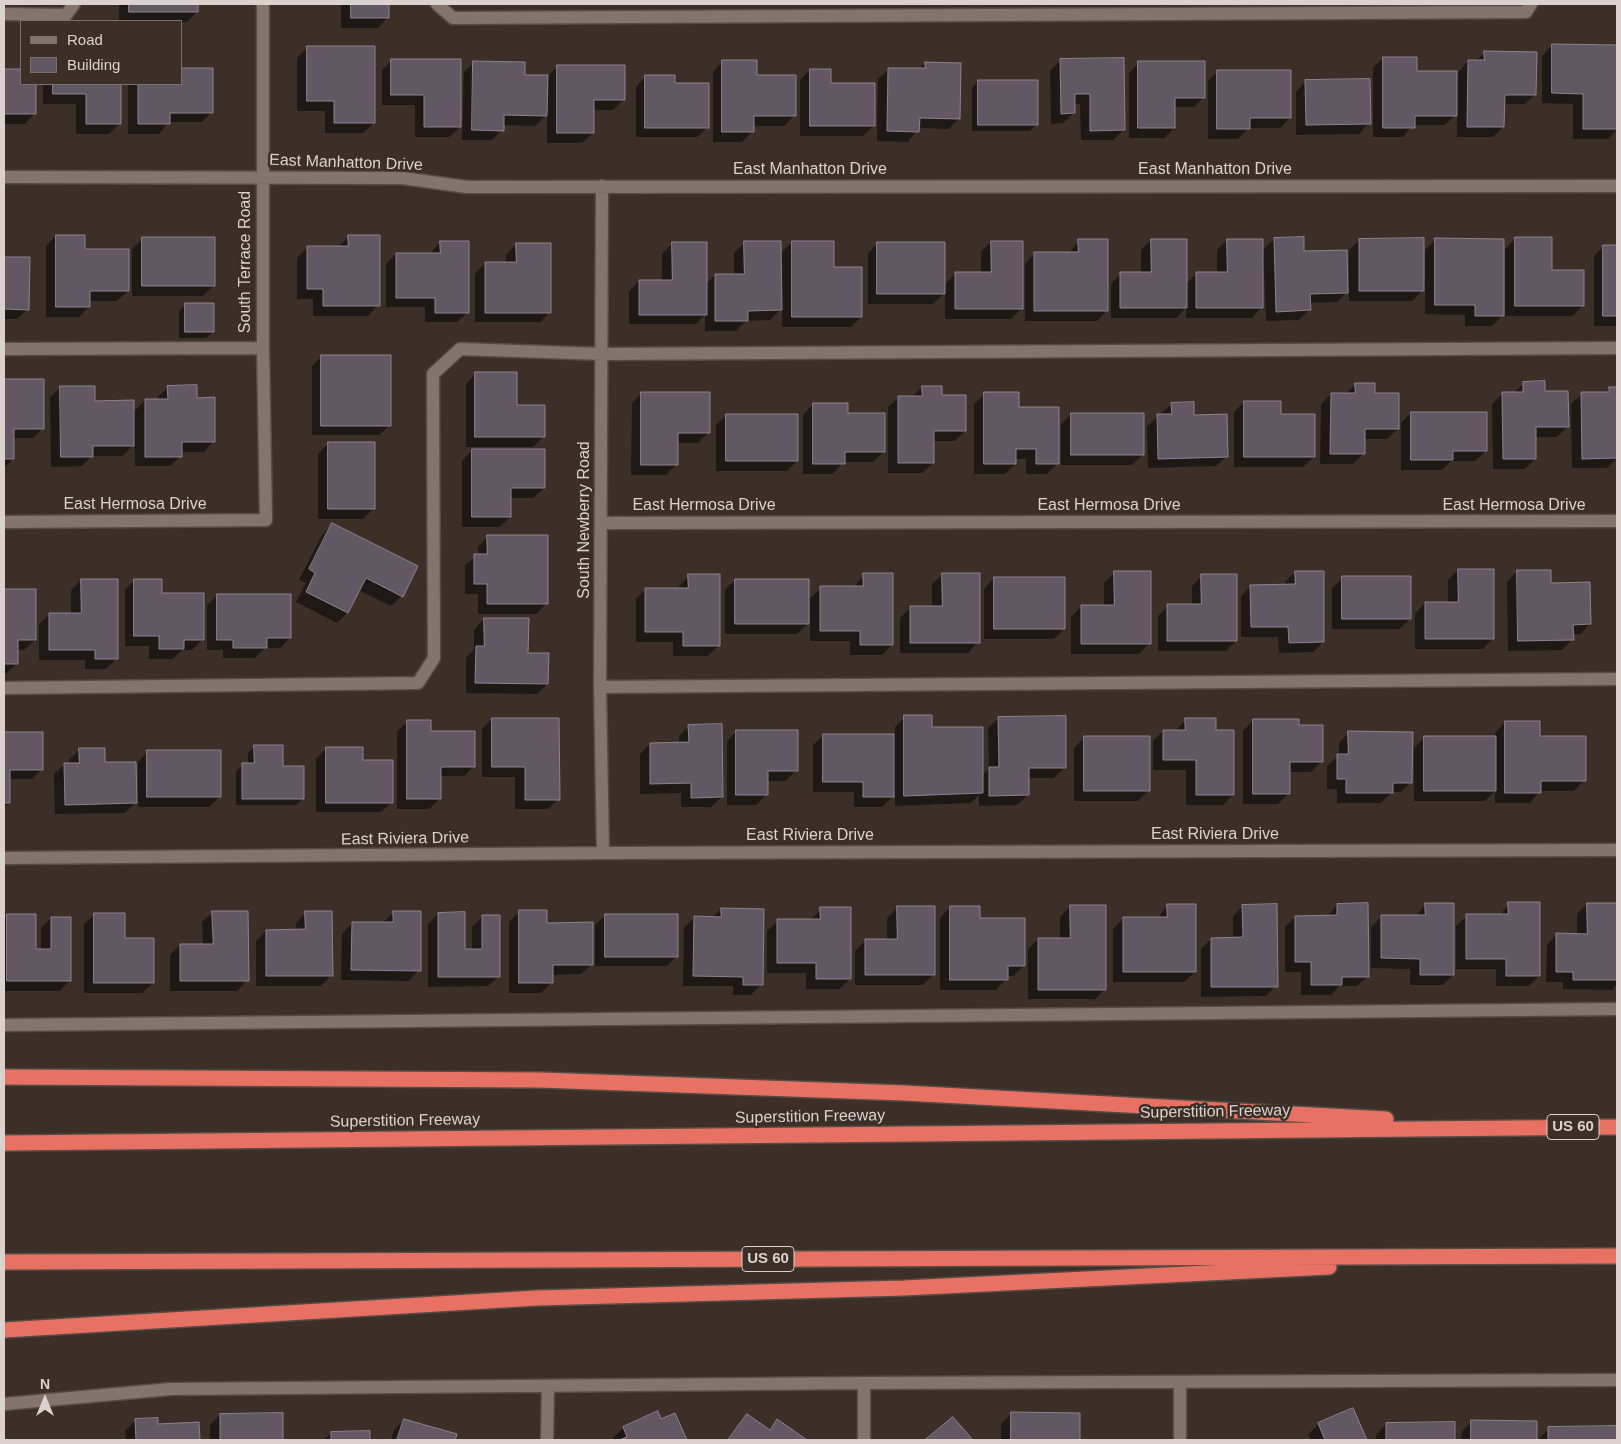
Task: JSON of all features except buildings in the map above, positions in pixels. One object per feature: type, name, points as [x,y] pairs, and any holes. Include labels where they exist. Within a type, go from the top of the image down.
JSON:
[{"type":"highway","points":[[4,1077],[540,1080],[904,1093],[1530,1126]]},
{"type":"highway","name":"Superstition Freeway","points":[[4,1144],[1530,1126],[1617,1127]]},
{"type":"highway","name":"US 60","points":[[4,1262],[1617,1256]]},
{"type":"highway","points":[[4,1330],[537,1298],[904,1288],[1533,1257]]},
{"type":"street","points":[[4,14],[66,14],[74,4]]},
{"type":"street","name":"South Terrace Road","points":[[263,4],[262,176],[266,520]]},
{"type":"street","points":[[437,4],[454,18],[1526,12],[1531,4]]},
{"type":"street","name":"East Manhatton Drive","points":[[4,177],[262,176],[402,178],[467,187],[1617,186]]},
{"type":"street","name":"South Newberry Road","points":[[602,186],[600,687],[603,853]]},
{"type":"street","points":[[4,349],[263,348]]},
{"type":"street","points":[[4,688],[418,683],[434,658],[433,374],[460,349],[602,354],[1617,348]]},
{"type":"street","name":"East Hermosa Drive","points":[[4,522],[266,520]]},
{"type":"street","name":"East Hermosa Drive","points":[[601,523],[1617,521]]},
{"type":"street","points":[[600,687],[1617,679]]},
{"type":"street","name":"East Riviera Drive","points":[[4,858],[603,853],[1617,850]]},
{"type":"street","points":[[4,1025],[1617,1009]]},
{"type":"street","points":[[4,1404],[171,1390],[864,1383],[1617,1380]]},
{"type":"street","points":[[1180,1382],[1180,1440]]},
{"type":"street","points":[[864,1383],[864,1440]]},
{"type":"street","points":[[547,1440],[548,1386]]}]
